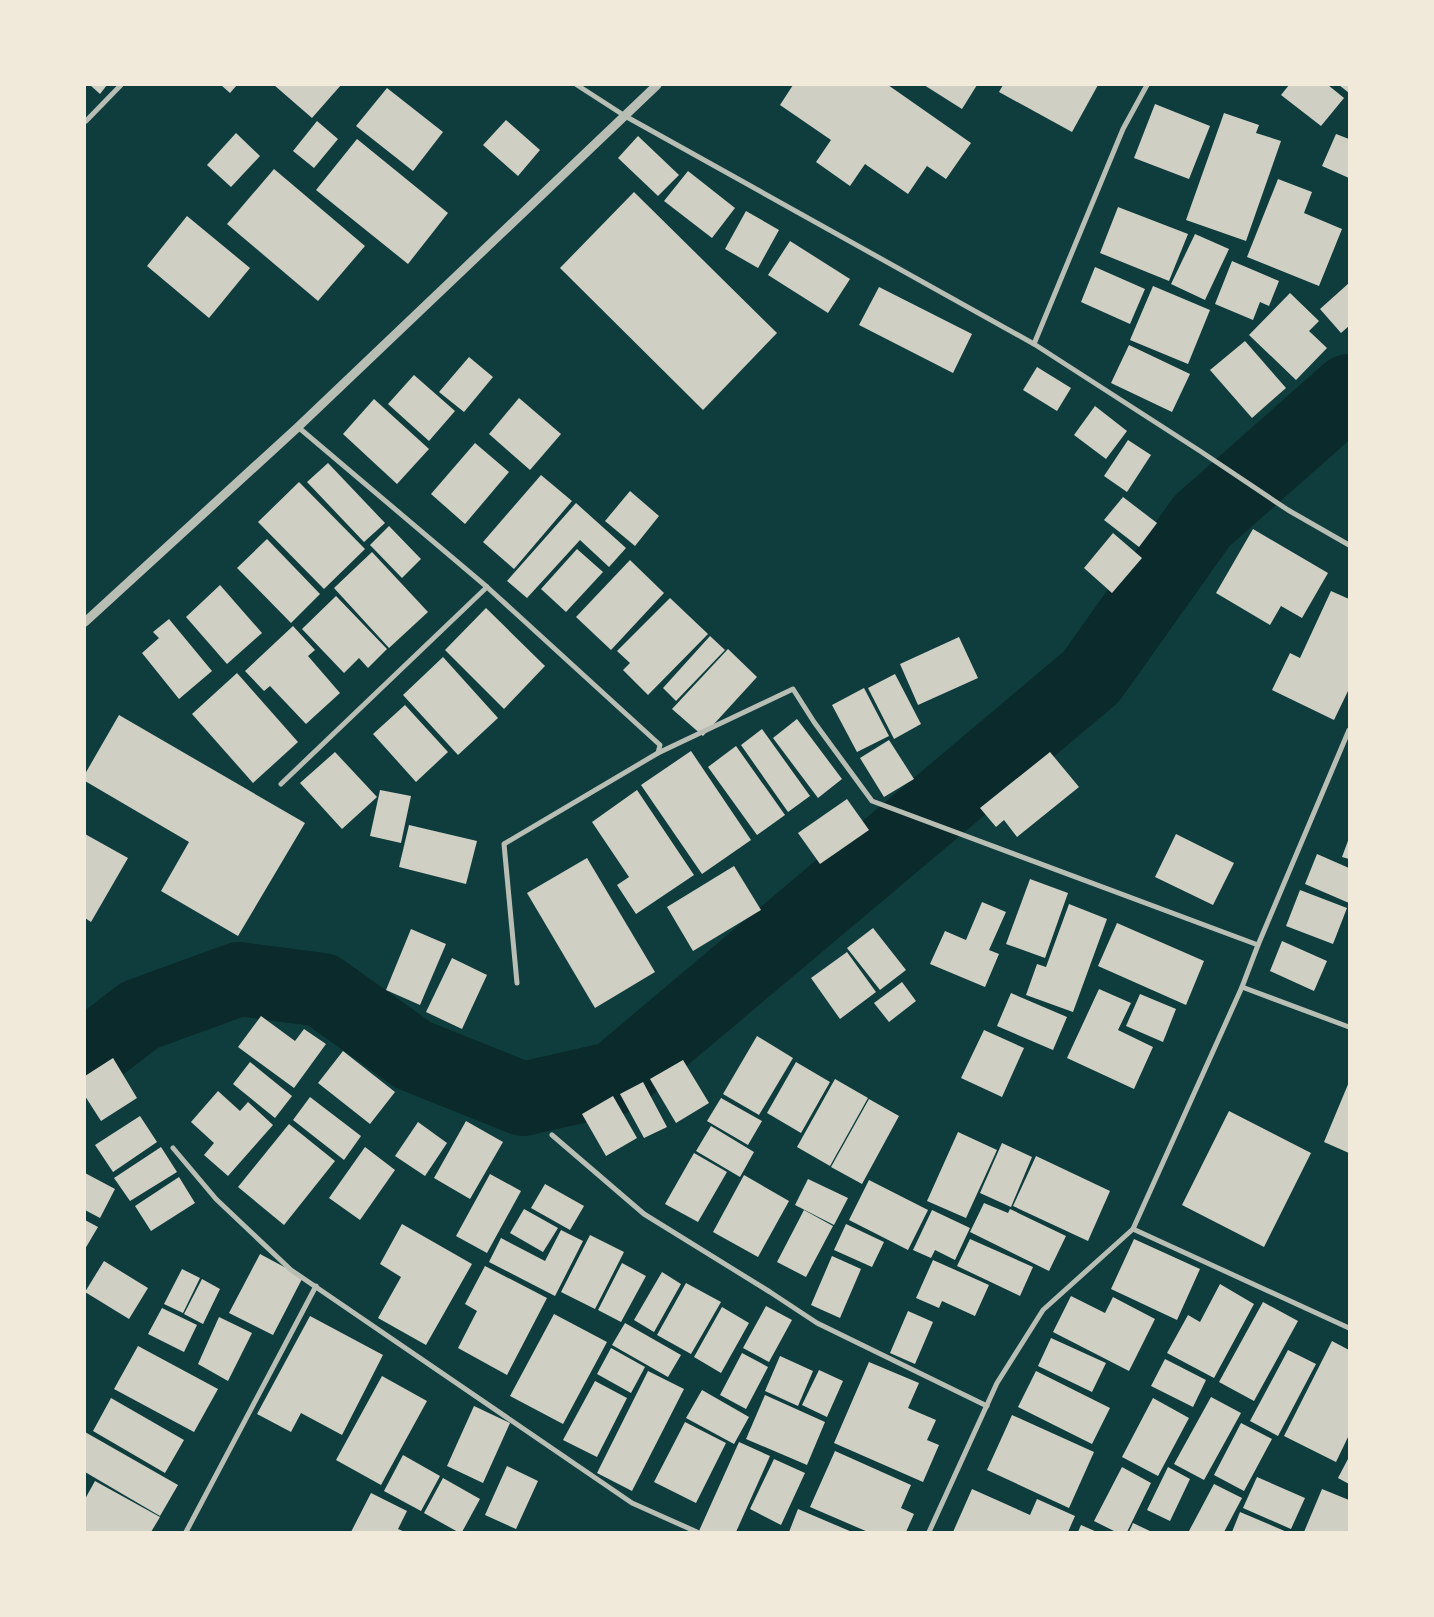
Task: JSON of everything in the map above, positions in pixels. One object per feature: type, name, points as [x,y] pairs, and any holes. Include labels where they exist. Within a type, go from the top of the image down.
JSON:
[{"type":"street","points":[[86,121],[121,85]]},
{"type":"street","points":[[577,85],[625,116],[1034,344],[1288,510],[1349,545]]},
{"type":"street","points":[[85,622],[298,427],[657,85]]},
{"type":"street","points":[[1034,344],[1124,129],[1147,85]]},
{"type":"street","points":[[298,427],[487,586],[660,744],[658,753]]},
{"type":"street","points":[[281,784],[487,586]]},
{"type":"street","points":[[517,983],[504,844],[658,753],[793,689],[814,722],[872,801],[1258,945]]},
{"type":"street","points":[[929,1532],[997,1383],[1043,1310],[1133,1230],[1242,987],[1349,730]]},
{"type":"street","points":[[1242,987],[1349,1027]]},
{"type":"street","points":[[552,1135],[644,1214],[818,1323],[987,1406]]},
{"type":"street","points":[[173,1148],[216,1199],[291,1270],[632,1503],[696,1532]]},
{"type":"street","points":[[1133,1230],[1349,1328]]},
{"type":"street","points":[[186,1532],[316,1286]]},
{"type":"building","points":[[90,85],[107,85],[100,94]]},
{"type":"building","points":[[221,85],[237,85],[230,93]]},
{"type":"building","points":[[274,85],[341,85],[312,118]]},
{"type":"building","points":[[793,85],[888,85],[971,143],[946,179],[927,166],[908,194],[865,164],[850,186],[816,162],[831,140],[780,105]]},
{"type":"building","points":[[924,85],[977,85],[962,109]]},
{"type":"building","points":[[1003,85],[1098,85],[1072,132],[999,92]]},
{"type":"building","points":[[1289,85],[1328,85],[1344,98],[1321,126],[1281,95]]},
{"type":"building","points":[[1339,85],[1349,85],[1349,93]]},
{"type":"building","points":[[387,88],[443,132],[413,171],[356,126]]},
{"type":"building","points":[[1155,104],[1210,126],[1189,179],[1134,158]]},
{"type":"building","points":[[1224,113],[1259,125],[1256,133],[1281,141],[1246,241],[1186,220]]},
{"type":"building","points":[[506,120],[540,150],[518,176],[483,145]]},
{"type":"building","points":[[317,121],[338,139],[314,168],[293,151]]},
{"type":"building","points":[[236,133],[260,156],[231,187],[207,165]]},
{"type":"building","points":[[1336,134],[1349,139],[1349,178],[1322,166]]},
{"type":"building","points":[[638,136],[679,175],[658,196],[618,158]]},
{"type":"building","points":[[357,139],[448,213],[408,264],[316,190]]},
{"type":"building","points":[[274,169],[365,246],[318,301],[227,224]]},
{"type":"building","points":[[688,171],[735,208],[712,238],[664,201]]},
{"type":"building","points":[[1278,179],[1312,192],[1304,213],[1342,229],[1319,286],[1247,257]]},
{"type":"building","points":[[634,192],[777,333],[703,410],[560,268]]},
{"type":"building","points":[[1118,207],[1188,234],[1169,281],[1100,253]]},
{"type":"building","points":[[746,211],[779,230],[758,268],[725,249]]},
{"type":"building","points":[[187,216],[250,268],[209,318],[147,266]]},
{"type":"building","points":[[1195,234],[1229,249],[1205,300],[1171,284]]},
{"type":"building","points":[[790,241],[850,279],[828,313],[768,275]]},
{"type":"building","points":[[1232,261],[1279,281],[1269,306],[1260,302],[1253,320],[1215,304]]},
{"type":"building","points":[[1095,267],[1145,289],[1130,324],[1081,302]]},
{"type":"building","points":[[1349,283],[1349,326],[1341,333],[1320,309]]},
{"type":"building","points":[[1153,286],[1210,310],[1188,364],[1130,340]]},
{"type":"building","points":[[879,287],[972,334],[953,373],[859,325]]},
{"type":"building","points":[[1290,293],[1319,321],[1309,331],[1327,348],[1296,380],[1249,335]]},
{"type":"building","points":[[1245,341],[1286,388],[1252,418],[1210,370]]},
{"type":"building","points":[[1129,345],[1190,374],[1172,412],[1111,383]]},
{"type":"building","points":[[469,357],[493,377],[464,412],[439,392]]},
{"type":"building","points":[[1037,367],[1071,388],[1057,411],[1023,390]]},
{"type":"building","points":[[414,375],[455,411],[429,441],[388,404]]},
{"type":"building","points":[[519,398],[561,434],[530,470],[489,434]]},
{"type":"building","points":[[374,399],[429,449],[397,484],[343,434]]},
{"type":"building","points":[[1095,406],[1127,431],[1106,459],[1074,435]]},
{"type":"building","points":[[1128,440],[1151,455],[1127,492],[1104,476]]},
{"type":"building","points":[[475,443],[509,472],[465,524],[431,494]]},
{"type":"building","points":[[328,463],[385,523],[364,542],[307,482]]},
{"type":"building","points":[[541,475],[572,501],[514,569],[483,542]]},
{"type":"building","points":[[299,482],[365,549],[324,589],[258,522]]},
{"type":"building","points":[[630,491],[659,516],[635,546],[605,521]]},
{"type":"building","points":[[1123,497],[1157,523],[1139,547],[1104,520]]},
{"type":"building","points":[[576,503],[626,548],[609,567],[580,540],[527,598],[507,581]]},
{"type":"building","points":[[389,526],[421,559],[402,578],[370,545]]},
{"type":"building","points":[[1253,529],[1328,573],[1302,618],[1281,606],[1270,625],[1216,593]]},
{"type":"building","points":[[1113,533],[1142,558],[1112,593],[1084,568]]},
{"type":"building","points":[[267,539],[320,594],[291,623],[237,568]]},
{"type":"building","points":[[577,549],[603,572],[566,612],[541,589]]},
{"type":"building","points":[[372,552],[428,612],[389,648],[334,588]]},
{"type":"building","points":[[630,560],[664,593],[611,650],[576,617]]},
{"type":"building","points":[[220,585],[262,633],[227,664],[186,617]]},
{"type":"building","points":[[1331,591],[1349,599],[1349,689],[1334,720],[1272,690],[1290,653],[1300,658]]},
{"type":"building","points":[[336,596],[387,649],[368,668],[359,658],[344,673],[302,629]]},
{"type":"building","points":[[670,598],[708,634],[648,695],[623,670],[630,663],[617,651]]},
{"type":"building","points":[[486,608],[545,666],[504,709],[445,650]]},
{"type":"building","points":[[169,619],[212,671],[179,699],[142,653],[159,638],[153,632]]},
{"type":"building","points":[[293,626],[315,650],[308,656],[340,693],[306,724],[270,686],[264,691],[245,671]]},
{"type":"building","points":[[710,636],[725,650],[676,701],[663,688]]},
{"type":"building","points":[[959,637],[978,678],[918,705],[900,664]]},
{"type":"building","points":[[728,649],[757,677],[703,736],[672,709]]},
{"type":"building","points":[[443,657],[498,718],[458,755],[403,695]]},
{"type":"building","points":[[237,673],[298,742],[253,783],[192,714]]},
{"type":"building","points":[[895,674],[921,724],[894,739],[868,688]]},
{"type":"building","points":[[864,688],[889,736],[857,752],[832,705]]},
{"type":"building","points":[[405,705],[448,752],[416,782],[373,734]]},
{"type":"building","points":[[119,715],[305,823],[238,936],[161,891],[189,842],[85,781],[85,774]]},
{"type":"building","points":[[797,719],[842,779],[818,798],[773,738]]},
{"type":"building","points":[[762,729],[810,796],[788,812],[741,745]]},
{"type":"building","points":[[889,740],[914,779],[884,797],[860,758]]},
{"type":"building","points":[[736,746],[785,815],[757,835],[708,767]]},
{"type":"building","points":[[691,751],[751,840],[702,874],[641,785]]},
{"type":"building","points":[[335,752],[377,797],[342,829],[300,783]]},
{"type":"building","points":[[1050,752],[1079,787],[1017,837],[1004,820],[996,827],[980,808]]},
{"type":"building","points":[[380,790],[411,796],[401,843],[370,836]]},
{"type":"building","points":[[637,790],[694,875],[636,914],[617,885],[629,877],[592,822]]},
{"type":"building","points":[[847,799],[869,830],[820,864],[798,833]]},
{"type":"building","points":[[409,825],[477,841],[466,884],[399,867]]},
{"type":"building","points":[[85,834],[128,858],[91,922],[85,918]]},
{"type":"building","points":[[1176,834],[1234,863],[1213,905],[1155,877]]},
{"type":"building","points":[[1349,838],[1349,859],[1342,857]]},
{"type":"building","points":[[1317,854],[1349,868],[1349,903],[1305,884]]},
{"type":"building","points":[[587,858],[655,972],[595,1008],[527,893]]},
{"type":"building","points":[[734,866],[761,910],[693,951],[667,907]]},
{"type":"building","points":[[1030,879],[1068,893],[1045,958],[1006,944]]},
{"type":"building","points":[[1300,890],[1347,908],[1333,944],[1286,926]]},
{"type":"building","points":[[982,902],[1006,912],[989,950],[999,954],[985,987],[930,964],[945,931],[966,940]]},
{"type":"building","points":[[1069,904],[1107,919],[1073,1012],[1026,995],[1037,964],[1046,967]]},
{"type":"building","points":[[1117,923],[1204,961],[1186,1005],[1098,966]]},
{"type":"building","points":[[873,928],[906,970],[880,990],[847,948]]},
{"type":"building","points":[[411,929],[446,944],[420,1005],[386,990]]},
{"type":"building","points":[[1282,941],[1327,961],[1314,991],[1270,971]]},
{"type":"building","points":[[847,952],[876,992],[840,1019],[811,978]]},
{"type":"building","points":[[452,958],[487,975],[462,1029],[426,1012]]},
{"type":"building","points":[[902,982],[916,1001],[889,1022],[874,1003]]},
{"type":"building","points":[[1099,989],[1131,1003],[1118,1030],[1153,1047],[1134,1089],[1067,1058]]},
{"type":"building","points":[[1011,993],[1067,1017],[1053,1050],[997,1026]]},
{"type":"building","points":[[1140,994],[1176,1009],[1163,1042],[1126,1026]]},
{"type":"building","points":[[261,1016],[295,1041],[304,1029],[326,1044],[294,1088],[238,1047]]},
{"type":"building","points":[[984,1030],[1024,1048],[1002,1097],[961,1078]]},
{"type":"building","points":[[757,1036],[793,1058],[759,1115],[723,1094]]},
{"type":"building","points":[[343,1051],[395,1092],[370,1124],[318,1083]]},
{"type":"building","points":[[113,1058],[137,1098],[101,1121],[85,1096],[85,1076]]},
{"type":"building","points":[[683,1060],[709,1103],[676,1123],[650,1079]]},
{"type":"building","points":[[250,1062],[292,1096],[275,1118],[233,1084]]},
{"type":"building","points":[[796,1062],[830,1082],[801,1133],[767,1113]]},
{"type":"building","points":[[835,1079],[868,1098],[830,1166],[797,1147]]},
{"type":"building","points":[[643,1082],[667,1127],[644,1138],[620,1094]]},
{"type":"building","points":[[1349,1082],[1349,1153],[1324,1142]]},
{"type":"building","points":[[218,1091],[240,1111],[248,1102],[273,1125],[228,1176],[204,1155],[214,1143],[191,1122]]},
{"type":"building","points":[[613,1096],[637,1138],[606,1156],[582,1114]]},
{"type":"building","points":[[310,1097],[361,1136],[344,1160],[293,1120]]},
{"type":"building","points":[[721,1098],[762,1121],[748,1145],[707,1121]]},
{"type":"building","points":[[869,1099],[899,1116],[862,1184],[831,1167]]},
{"type":"building","points":[[1229,1111],[1311,1153],[1264,1247],[1182,1205]]},
{"type":"building","points":[[140,1116],[157,1142],[113,1172],[95,1145]]},
{"type":"building","points":[[466,1121],[503,1142],[470,1199],[434,1178]]},
{"type":"building","points":[[418,1122],[447,1143],[425,1176],[395,1156]]},
{"type":"building","points":[[289,1124],[335,1161],[284,1225],[238,1187]]},
{"type":"building","points":[[711,1126],[754,1152],[740,1177],[696,1151]]},
{"type":"building","points":[[958,1132],[997,1150],[966,1218],[927,1201]]},
{"type":"building","points":[[1002,1143],[1032,1157],[1011,1207],[980,1193]]},
{"type":"building","points":[[161,1147],[177,1172],[130,1201],[114,1178]]},
{"type":"building","points":[[365,1147],[395,1170],[360,1220],[329,1198]]},
{"type":"building","points":[[694,1153],[727,1172],[698,1222],[665,1204]]},
{"type":"building","points":[[1036,1156],[1110,1191],[1088,1241],[1013,1206]]},
{"type":"building","points":[[85,1173],[115,1189],[100,1218],[85,1210]]},
{"type":"building","points":[[490,1174],[521,1191],[487,1253],[456,1236]]},
{"type":"building","points":[[744,1175],[789,1201],[758,1257],[713,1232]]},
{"type":"building","points":[[179,1177],[195,1203],[151,1231],[135,1206]]},
{"type":"building","points":[[808,1179],[848,1198],[834,1225],[795,1205]]},
{"type":"building","points":[[869,1180],[928,1210],[908,1250],[849,1220]]},
{"type":"building","points":[[545,1184],[584,1206],[570,1230],[531,1208]]},
{"type":"building","points":[[984,1203],[1008,1213],[1010,1209],[1066,1236],[1049,1271],[970,1232]]},
{"type":"building","points":[[524,1209],[558,1228],[543,1252],[510,1233]]},
{"type":"building","points":[[804,1210],[833,1226],[806,1277],[777,1262]]},
{"type":"building","points":[[932,1210],[970,1228],[955,1260],[935,1250],[931,1258],[913,1250]]},
{"type":"building","points":[[85,1220],[98,1227],[85,1249]]},
{"type":"building","points":[[402,1224],[472,1264],[426,1345],[378,1318],[401,1277],[380,1264]]},
{"type":"building","points":[[846,1224],[884,1242],[872,1267],[834,1250]]},
{"type":"building","points":[[561,1230],[583,1241],[555,1296],[489,1262],[501,1238],[545,1261]]},
{"type":"building","points":[[590,1235],[624,1252],[595,1309],[561,1292]]},
{"type":"building","points":[[970,1239],[1033,1267],[1020,1296],[957,1266]]},
{"type":"building","points":[[1134,1239],[1200,1269],[1177,1320],[1111,1289]]},
{"type":"building","points":[[260,1254],[303,1277],[273,1335],[229,1313]]},
{"type":"building","points":[[832,1256],[861,1269],[840,1318],[811,1305]]},
{"type":"building","points":[[933,1260],[989,1285],[975,1316],[942,1301],[939,1308],[916,1298]]},
{"type":"building","points":[[104,1261],[148,1288],[129,1319],[85,1292]]},
{"type":"building","points":[[622,1263],[646,1276],[621,1322],[598,1310]]},
{"type":"building","points":[[485,1266],[547,1298],[507,1375],[458,1348],[477,1311],[465,1304]]},
{"type":"building","points":[[182,1269],[200,1278],[183,1313],[164,1304]]},
{"type":"building","points":[[662,1272],[681,1284],[654,1332],[634,1320]]},
{"type":"building","points":[[202,1279],[220,1289],[203,1324],[184,1314]]},
{"type":"building","points":[[686,1283],[721,1302],[691,1354],[657,1335]]},
{"type":"building","points":[[1220,1284],[1254,1304],[1214,1378],[1167,1353],[1188,1315],[1200,1322]]},
{"type":"building","points":[[1071,1296],[1105,1313],[1113,1297],[1155,1319],[1129,1371],[1053,1332]]},
{"type":"building","points":[[1263,1302],[1298,1321],[1254,1401],[1219,1382]]},
{"type":"building","points":[[766,1306],[792,1320],[769,1362],[743,1348]]},
{"type":"building","points":[[722,1307],[749,1323],[721,1373],[694,1357]]},
{"type":"building","points":[[162,1308],[197,1325],[184,1352],[148,1334]]},
{"type":"building","points":[[908,1311],[933,1322],[915,1364],[890,1353]]},
{"type":"building","points":[[554,1314],[607,1342],[563,1424],[510,1396]]},
{"type":"building","points":[[310,1316],[383,1355],[342,1435],[301,1413],[291,1432],[257,1414]]},
{"type":"building","points":[[219,1317],[252,1333],[228,1381],[198,1364]]},
{"type":"building","points":[[625,1323],[681,1355],[668,1377],[612,1345]]},
{"type":"building","points":[[1051,1338],[1106,1363],[1092,1392],[1038,1366]]},
{"type":"building","points":[[1332,1341],[1349,1350],[1349,1435],[1336,1462],[1284,1436]]},
{"type":"building","points":[[138,1346],[218,1389],[194,1432],[114,1389]]},
{"type":"building","points":[[611,1348],[645,1367],[631,1393],[597,1374]]},
{"type":"building","points":[[1288,1350],[1316,1364],[1278,1436],[1250,1421]]},
{"type":"building","points":[[742,1353],[768,1367],[746,1409],[720,1395]]},
{"type":"building","points":[[780,1356],[813,1371],[798,1406],[765,1391]]},
{"type":"building","points":[[1165,1359],[1206,1380],[1193,1407],[1151,1386]]},
{"type":"building","points":[[869,1362],[919,1383],[908,1408],[936,1420],[927,1440],[939,1445],[923,1482],[834,1443]]},
{"type":"building","points":[[819,1370],[843,1381],[827,1417],[802,1405]]},
{"type":"building","points":[[648,1371],[684,1389],[632,1491],[597,1473]]},
{"type":"building","points":[[1036,1371],[1110,1408],[1092,1444],[1018,1407]]},
{"type":"building","points":[[382,1376],[427,1401],[381,1485],[336,1460]]},
{"type":"building","points":[[595,1381],[627,1398],[597,1457],[563,1440]]},
{"type":"building","points":[[702,1390],[749,1417],[734,1444],[686,1418]]},
{"type":"building","points":[[765,1395],[825,1422],[807,1465],[746,1439]]},
{"type":"building","points":[[1211,1397],[1241,1413],[1204,1480],[1174,1464]]},
{"type":"building","points":[[111,1398],[184,1440],[165,1473],[93,1431]]},
{"type":"building","points":[[1153,1398],[1189,1418],[1158,1476],[1122,1457]]},
{"type":"building","points":[[474,1406],[510,1423],[483,1483],[447,1466]]},
{"type":"building","points":[[1012,1415],[1094,1452],[1069,1508],[987,1470]]},
{"type":"building","points":[[685,1422],[726,1443],[696,1503],[654,1482]]},
{"type":"building","points":[[1241,1423],[1272,1439],[1244,1491],[1214,1475]]},
{"type":"building","points":[[85,1432],[178,1485],[160,1516],[85,1472]]},
{"type":"building","points":[[739,1442],[770,1456],[736,1532],[699,1531]]},
{"type":"building","points":[[835,1451],[911,1485],[901,1508],[914,1514],[906,1532],[868,1532],[810,1507]]},
{"type":"building","points":[[403,1455],[440,1476],[421,1511],[384,1491]]},
{"type":"building","points":[[1349,1457],[1349,1484],[1338,1478]]},
{"type":"building","points":[[774,1459],[805,1473],[781,1525],[750,1509]]},
{"type":"building","points":[[507,1466],[538,1481],[516,1529],[485,1515]]},
{"type":"building","points":[[1122,1467],[1151,1483],[1127,1532],[1116,1532],[1094,1521]]},
{"type":"building","points":[[1168,1467],[1190,1479],[1170,1521],[1147,1510]]},
{"type":"building","points":[[1257,1477],[1305,1498],[1291,1529],[1243,1508]]},
{"type":"building","points":[[443,1478],[480,1499],[462,1532],[458,1532],[424,1513]]},
{"type":"building","points":[[95,1481],[160,1517],[151,1532],[85,1532],[85,1499]]},
{"type":"building","points":[[1214,1484],[1242,1498],[1224,1532],[1189,1531]]},
{"type":"building","points":[[972,1489],[1030,1515],[1037,1499],[1075,1516],[1068,1532],[953,1532]]},
{"type":"building","points":[[1322,1489],[1349,1500],[1349,1532],[1304,1532]]},
{"type":"building","points":[[371,1493],[407,1511],[398,1529],[405,1532],[351,1532]]},
{"type":"building","points":[[798,1509],[852,1532],[789,1532]]},
{"type":"building","points":[[1240,1512],[1287,1532],[1232,1532]]},
{"type":"building","points":[[1133,1523],[1152,1532],[1129,1532]]},
{"type":"building","points":[[1081,1525],[1097,1532],[1078,1532]]},
{"type":"waterway","points":[[85,1057],[140,1015],[239,979],[322,990],[413,1055],[523,1099],[615,1078],[1091,677],[1202,521],[1349,391]]}]
